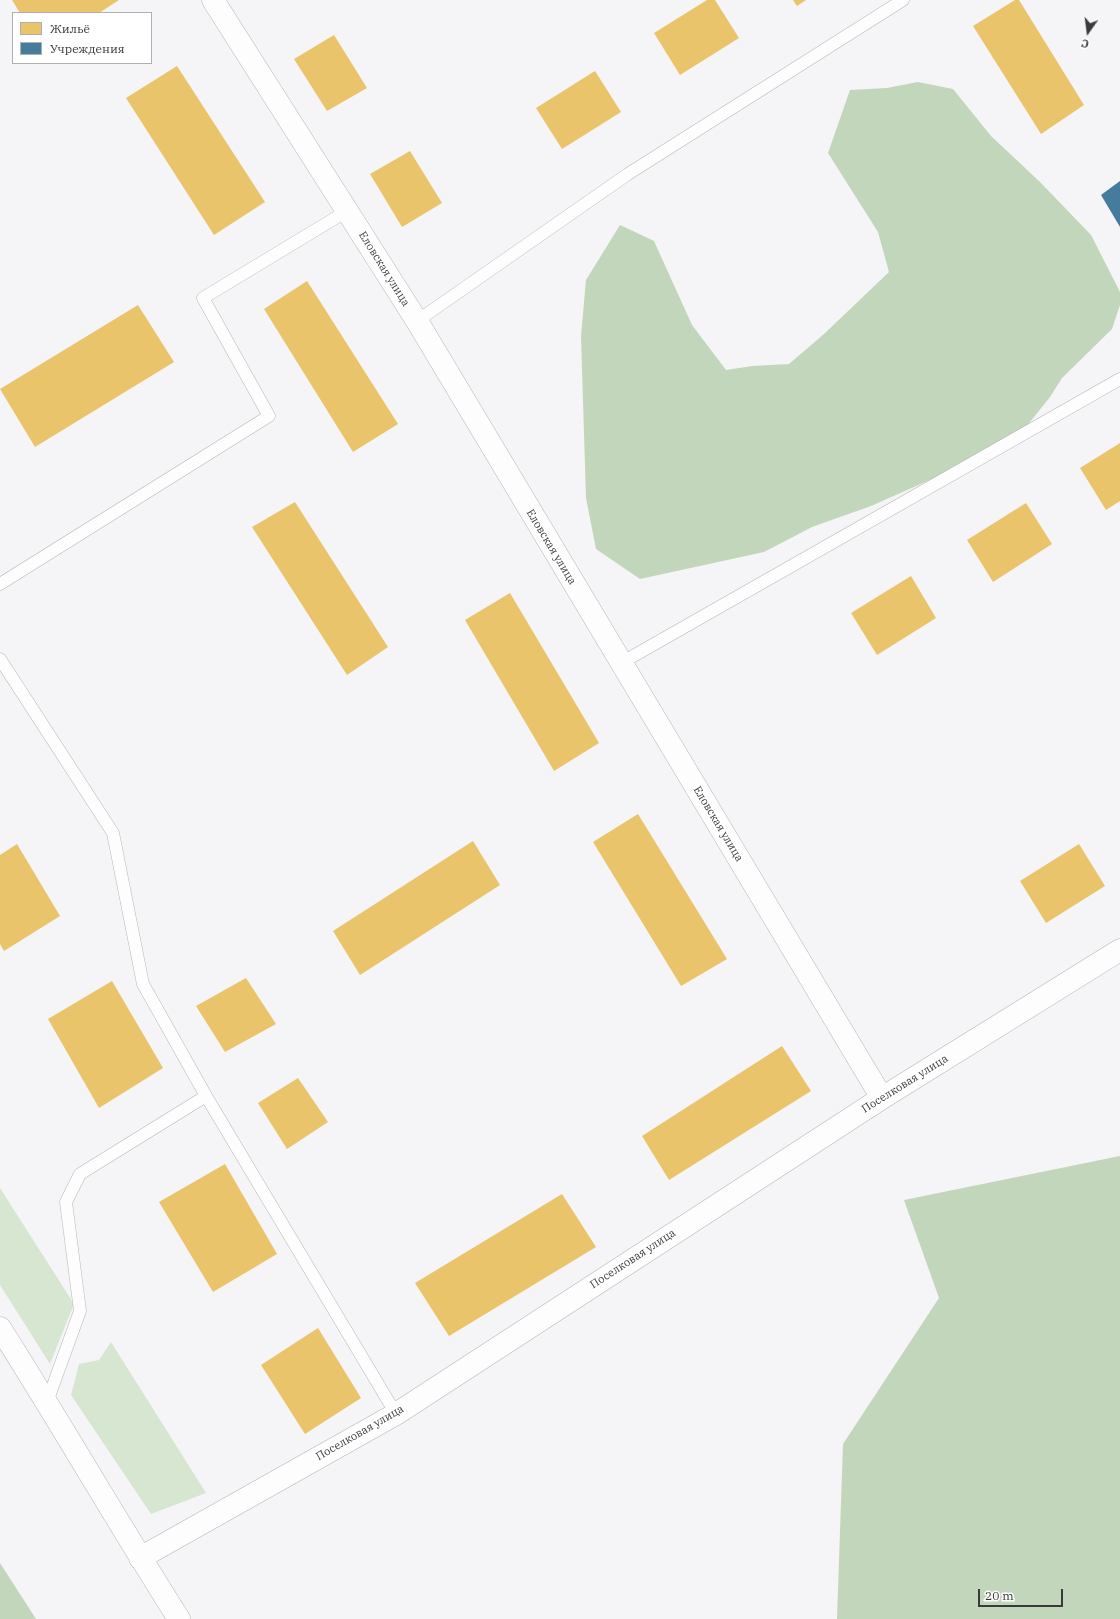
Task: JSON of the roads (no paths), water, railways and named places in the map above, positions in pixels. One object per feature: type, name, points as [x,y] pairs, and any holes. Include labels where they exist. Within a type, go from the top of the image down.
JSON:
[{"type":"street","name":"Еловская улица","points":[[213,0],[417,321],[882,1098]]},
{"type":"street","name":"Поселковая улица","points":[[140,1558],[396,1414],[882,1098],[1120,950]]},
{"type":"street","points":[[0,1328],[47,1402],[140,1558],[179,1619]]},
{"type":"lane","points":[[417,321],[628,174],[903,0]]},
{"type":"lane","points":[[0,584],[269,416],[203,298],[347,211]]},
{"type":"lane","points":[[621,663],[1120,379]]},
{"type":"lane","points":[[0,659],[113,833],[143,984],[206,1096],[396,1414]]},
{"type":"lane","points":[[47,1402],[80,1311],[66,1202],[80,1174],[206,1096]]}]
